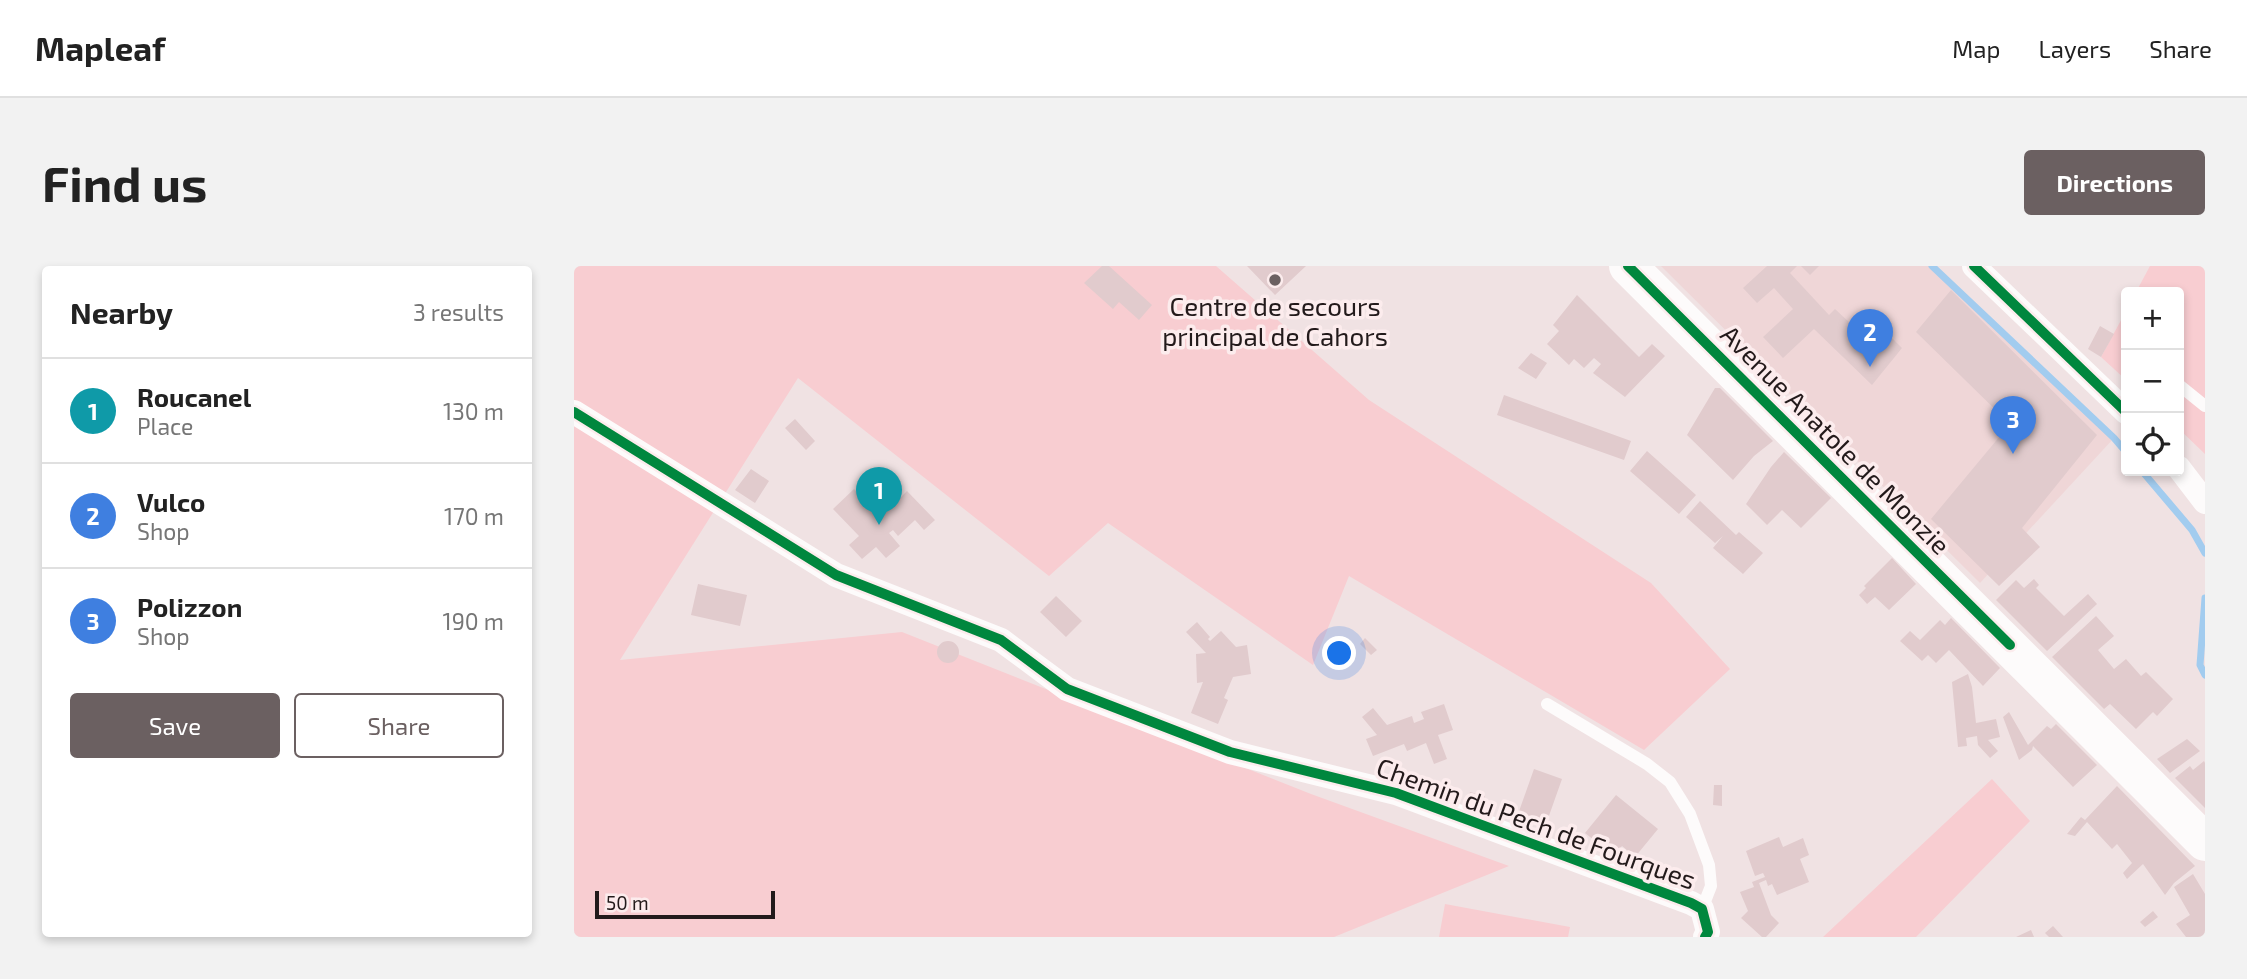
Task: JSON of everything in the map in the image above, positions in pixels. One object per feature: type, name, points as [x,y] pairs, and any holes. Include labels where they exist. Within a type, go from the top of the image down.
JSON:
[{"type":"main road","name":"Avenue Anatole de Monzie","points":[[1628,266],[2205,842]]},
{"type":"street","points":[[1974,266],[2121,407]]},
{"type":"street","name":"Chemin du Pech de Fourques","points":[[574,412],[836,575],[1001,640],[1067,689],[1230,752],[1396,793],[1702,909],[1708,932],[1705,937]]},
{"type":"street","points":[[2184,475],[2205,502]]},
{"type":"lane","points":[[2184,389],[2205,406]]},
{"type":"lane","points":[[1546,704],[1647,764],[1670,782],[1690,814],[1709,865],[1711,886],[1702,909]]},
{"type":"shaded area","points":[[574,266],[1216,266],[1369,400],[1651,583],[1730,669],[1644,750],[1349,576],[1313,665],[1108,523],[1049,576],[798,378],[620,660],[902,632],[1311,794],[1509,866],[1334,937],[574,937]]},
{"type":"shaded area","points":[[1661,266],[1932,266],[2114,438],[1980,583]]},
{"type":"shaded area","points":[[2150,266],[2205,266],[2205,454],[2184,434],[2184,287],[2139,287]]},
{"type":"shaded area","points":[[2121,320],[2121,375],[2101,357]]},
{"type":"shaded area","points":[[1992,779],[2030,821],[1916,937],[1823,937]]},
{"type":"shaded area","points":[[1445,904],[1570,927],[1568,937],[1439,937]]},
{"type":"building","points":[[1102,266],[1109,266],[1152,305],[1139,320],[1119,302],[1113,309],[1084,283]]},
{"type":"building","name":"Centre de secours principal de Cahors","points":[[1247,266],[1306,266],[1275,295]]},
{"type":"building","points":[[1767,266],[1797,266],[1790,273],[1829,315],[1835,309],[1850,323],[1859,315],[1885,341],[1890,336],[1902,348],[1872,385],[1814,329],[1783,358],[1763,337],[1793,309],[1774,288],[1757,303],[1743,288]]},
{"type":"building","points":[[1801,266],[1819,266],[1810,275]]},
{"type":"building","points":[[1951,290],[2097,435],[2022,528],[2040,547],[1999,586],[1931,519],[2010,424],[1916,332]]},
{"type":"building","points":[[1577,295],[1639,357],[1652,344],[1665,356],[1625,397],[1593,373],[1601,364],[1594,358],[1584,368],[1574,359],[1569,365],[1547,344],[1559,331],[1553,325]]},
{"type":"building","points":[[2100,326],[2114,334],[2101,357],[2088,349]]},
{"type":"building","points":[[1531,353],[1547,363],[1536,379],[1518,368]]},
{"type":"building","points":[[1715,388],[1720,388],[1773,441],[1754,456],[1733,480],[1687,435]]},
{"type":"building","points":[[1504,395],[1631,441],[1624,460],[1497,415]]},
{"type":"building","points":[[795,419],[815,441],[806,450],[785,428]]},
{"type":"building","points":[[1647,451],[1696,495],[1679,514],[1630,471]]},
{"type":"building","points":[[1784,452],[1831,498],[1801,528],[1782,510],[1767,525],[1746,504]]},
{"type":"building","points":[[751,469],[769,481],[755,503],[735,490]]},
{"type":"building","points":[[854,489],[871,506],[891,493],[898,500],[907,491],[935,520],[924,530],[915,520],[898,536],[893,530],[889,533],[900,546],[886,558],[876,547],[862,559],[849,545],[859,536],[833,509]]},
{"type":"building","points":[[1700,501],[1736,535],[1739,532],[1763,553],[1743,574],[1713,548],[1723,536],[1715,543],[1686,517]]},
{"type":"building","points":[[1892,558],[1916,584],[1889,610],[1875,597],[1867,604],[1859,595],[1866,588],[1864,586]]},
{"type":"building","points":[[2034,579],[2039,585],[2036,588],[2064,616],[2088,594],[2097,604],[2047,651],[1996,600],[2016,580],[2024,588]]},
{"type":"building","points":[[698,584],[747,595],[740,626],[691,615]]},
{"type":"building","points":[[1056,596],[1082,621],[1066,637],[1040,612]]},
{"type":"building","points":[[2096,616],[2114,636],[2098,650],[2114,669],[2126,659],[2141,676],[2146,672],[2173,699],[2157,716],[2153,712],[2136,729],[2110,704],[2104,709],[2052,657]]},
{"type":"building","points":[[1951,618],[2000,668],[1983,686],[1949,650],[1936,663],[1928,655],[1922,661],[1900,641],[1910,631],[1920,640],[1940,620],[1945,625]]},
{"type":"building","points":[[1197,622],[1210,637],[1210,641],[1221,631],[1236,647],[1247,645],[1251,674],[1233,677],[1224,698],[1228,700],[1218,724],[1191,713],[1203,682],[1197,683],[1196,654],[1206,653],[1186,632]]},
{"type":"building","points":[[1365,638],[1377,650],[1371,655],[1360,644]]},
{"type":"building","points":[[948,641],[956,644],[959,652],[956,660],[948,663],[940,660],[937,652],[940,644]]},
{"type":"building","points":[[1968,674],[1976,723],[1996,719],[2000,737],[1988,740],[1998,751],[1990,758],[1978,745],[1977,736],[1966,738],[1967,746],[1958,747],[1952,682]]},
{"type":"building","points":[[1444,704],[1453,730],[1438,735],[1447,759],[1434,764],[1426,743],[1407,751],[1404,744],[1373,756],[1366,739],[1377,735],[1362,717],[1373,708],[1387,725],[1412,716],[1414,723],[1424,719],[1421,712]]},
{"type":"building","points":[[2009,712],[2028,745],[2047,726],[2051,729],[2056,724],[2097,765],[2073,787],[2033,746],[2032,750],[2019,760],[2003,717]]},
{"type":"building","points":[[2187,739],[2200,751],[2170,773],[2157,759]]},
{"type":"building","points":[[2204,761],[2205,808],[2175,778],[2190,766],[2193,770]]},
{"type":"building","points":[[1534,769],[1562,779],[1545,827],[1517,817]]},
{"type":"building","points":[[1714,785],[1722,785],[1722,806],[1713,805]]},
{"type":"building","points":[[2117,786],[2195,866],[2174,883],[2165,895],[2143,864],[2127,879],[2123,873],[2132,863],[2117,844],[2112,849],[2087,822],[2075,836],[2067,834],[2081,817],[2085,820]]},
{"type":"building","points":[[1470,792],[1485,796],[1481,815],[1465,808]]},
{"type":"building","points":[[1616,795],[1658,829],[1635,857],[1622,846],[1614,856],[1585,833]]},
{"type":"building","points":[[1779,837],[1783,847],[1803,838],[1809,855],[1800,859],[1809,882],[1777,895],[1772,884],[1768,886],[1766,880],[1759,883],[1771,915],[1779,923],[1766,937],[1762,937],[1741,918],[1748,911],[1740,892],[1754,887],[1752,882],[1765,877],[1763,873],[1755,876],[1746,851]]},
{"type":"building","points":[[2193,874],[2205,894],[2205,937],[2186,937],[2176,924],[2190,915],[2174,887]]},
{"type":"building","points":[[2153,911],[2158,917],[2145,927],[2140,922]]},
{"type":"building","points":[[2053,926],[2063,937],[2049,937],[2045,933]]},
{"type":"building","points":[[2031,930],[2034,937],[2016,937]]},
{"type":"waterway","points":[[1932,266],[2121,446]]},
{"type":"waterway","points":[[2146,476],[2192,530],[2205,553]]},
{"type":"waterway","points":[[2205,598],[2200,665],[2205,675]]},
{"type":"cycle path","points":[[1628,266],[2010,645]]},
{"type":"cycle path","points":[[1974,266],[2121,407]]},
{"type":"cycle path","points":[[574,412],[836,575],[1001,640],[1067,689],[1230,752],[1396,793],[1691,903],[1702,909],[1708,932],[1705,937]]},
{"type":"place","name":"Centre de secours principal de Cahors","points":[[1275,280]]},
{"type":"place","name":"Vulco","points":[[1870,367]]},
{"type":"place","name":"Polizzon","points":[[2013,454]]},
{"type":"place","name":"Roucanel","points":[[879,525]]}]
